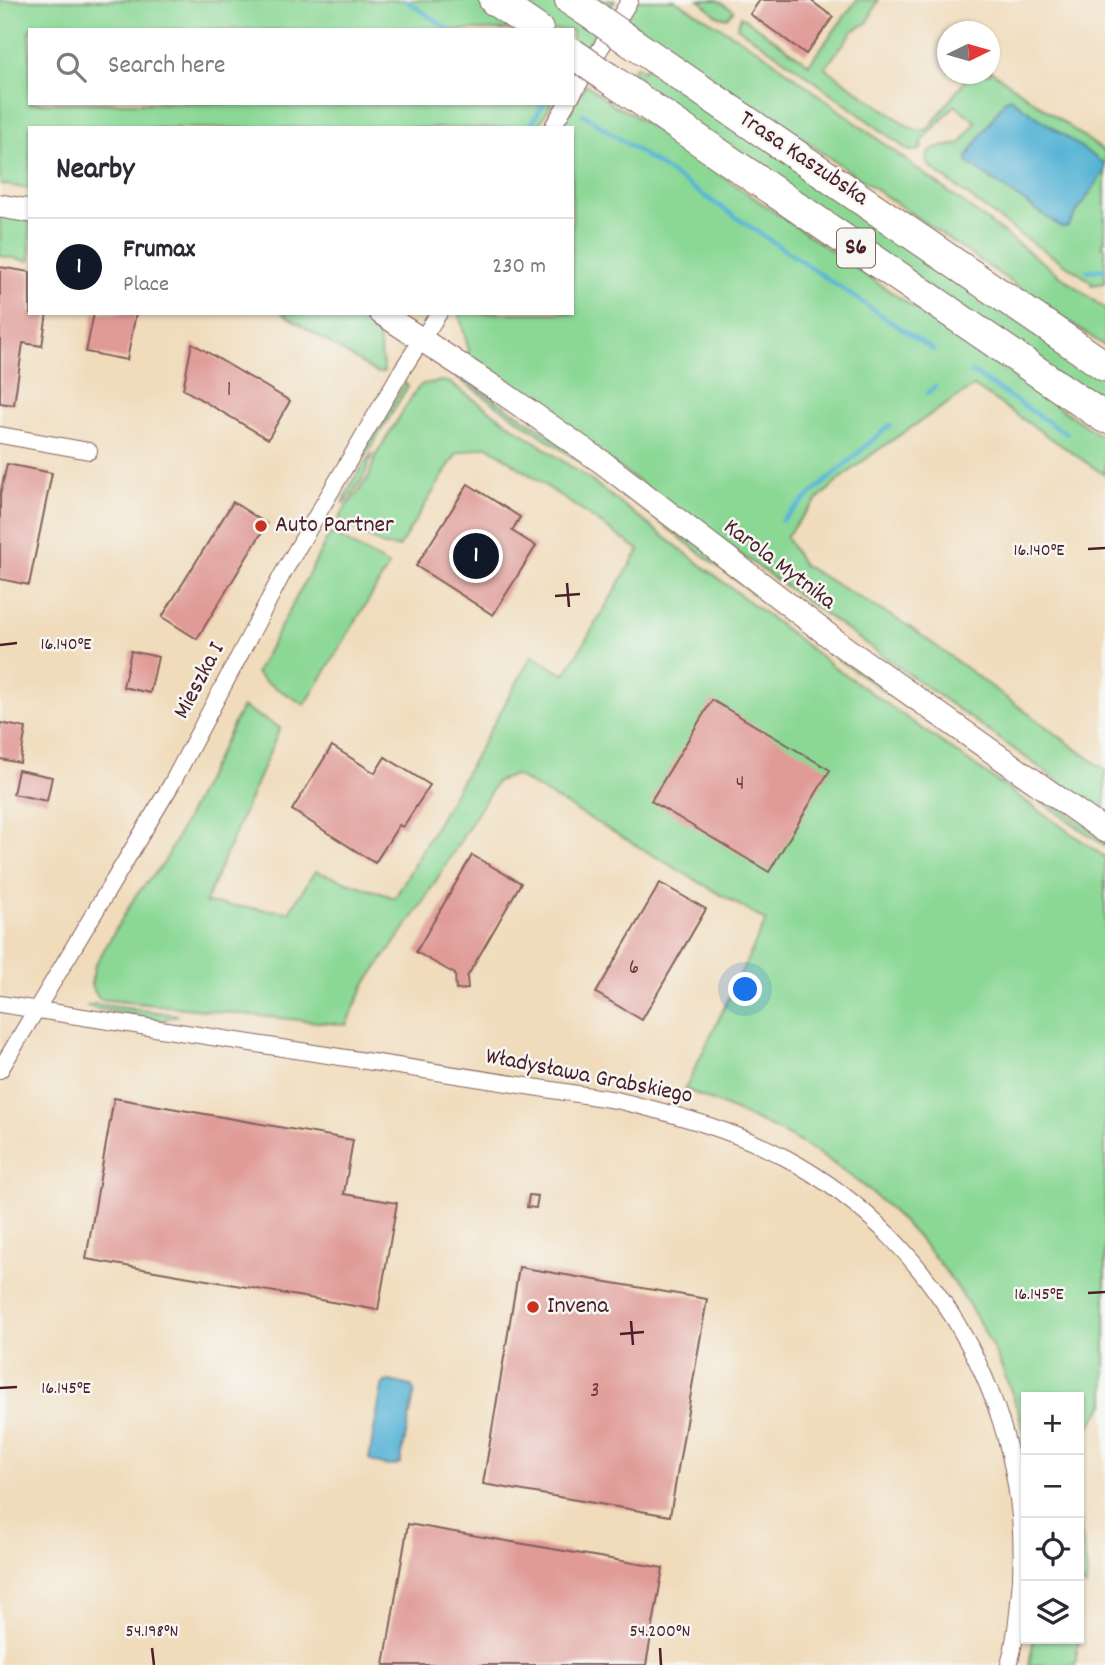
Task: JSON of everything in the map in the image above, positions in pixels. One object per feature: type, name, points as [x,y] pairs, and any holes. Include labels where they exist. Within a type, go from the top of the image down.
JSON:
[{"type":"highway","points":[[494,0],[535,28]]},
{"type":"highway","name":"Trasa Kaszubska","points":[[570,0],[1105,366]]},
{"type":"highway","name":"Trasa Kaszubska","points":[[574,54],[1105,418]]},
{"type":"street","points":[[574,92],[630,0]]},
{"type":"street","points":[[553,126],[566,105]]},
{"type":"street","points":[[0,206],[28,211]]},
{"type":"street","name":"Karola Mytnika","points":[[384,315],[602,462],[845,648],[1105,831]]},
{"type":"street","name":"Mieszka I","points":[[0,1070],[171,785],[288,563],[438,315]]},
{"type":"street","points":[[0,435],[89,451]]},
{"type":"street","name":"Władysława Grabskiego","points":[[0,1004],[616,1100],[694,1119],[739,1136],[787,1158],[823,1181],[872,1217],[906,1252],[937,1291],[959,1326],[994,1396],[1011,1453],[1020,1507],[1023,1562],[1014,1646],[1009,1665]]},
{"type":"green space","points":[[0,0],[615,0],[574,68],[574,28],[28,28],[28,105],[551,105],[538,126],[28,126],[28,189],[0,184]]},
{"type":"green space","points":[[637,0],[675,0],[760,51],[1105,309],[1105,346],[625,18]]},
{"type":"green space","points":[[699,0],[717,0],[734,11],[727,18],[722,17]]},
{"type":"green space","points":[[857,0],[878,0],[867,23],[853,31],[825,68],[911,128],[920,131],[928,129],[962,84],[1000,84],[1000,77],[1105,152],[1105,240],[1102,246],[1105,247],[1105,283],[1091,285],[1092,282],[1019,234],[930,167],[926,159],[929,152],[935,148],[960,144],[976,122],[955,105],[919,144],[922,147],[920,150],[909,151],[737,27],[741,16],[809,64]]},
{"type":"green space","points":[[649,64],[1105,376],[1105,408],[634,86],[639,77],[632,72],[636,66],[643,71]]},
{"type":"green space","points":[[586,84],[614,106],[629,112],[1105,439],[1105,475],[974,386],[849,472],[826,492],[786,537],[803,565],[910,627],[1105,770],[1105,814],[465,358],[469,351],[460,315],[574,315],[574,126],[561,126]]},
{"type":"green space","points":[[0,215],[28,220],[28,261],[0,256]]},
{"type":"green space","points":[[285,315],[366,315],[376,322],[384,372],[377,373]]},
{"type":"green space","points":[[456,374],[551,436],[1105,840],[1105,846],[838,659],[595,472],[457,378]]},
{"type":"green space","points":[[442,381],[450,383],[589,479],[833,666],[1105,857],[1105,1404],[1084,1435],[1084,1392],[1021,1392],[1021,1424],[992,1346],[967,1303],[939,1262],[906,1225],[870,1191],[830,1161],[787,1135],[685,1089],[766,921],[515,775],[497,781],[418,910],[364,986],[346,1025],[99,999],[91,985],[95,965],[136,895],[164,863],[242,707],[280,728],[205,903],[289,912],[315,871],[395,898],[532,656],[565,675],[639,550],[488,446],[457,453],[399,547],[384,546],[339,519],[369,476],[376,455],[416,390],[423,384]]},
{"type":"green space","points":[[405,382],[408,386],[369,451],[354,467]]},
{"type":"green space","points":[[373,453],[361,481],[343,504],[355,477]]},
{"type":"green space","points":[[330,534],[389,566],[305,705],[264,681],[256,673]]},
{"type":"green space","points":[[95,1004],[178,1015],[163,1020],[88,1006]]},
{"type":"green space","points":[[1084,1552],[1087,1573],[1086,1587],[1084,1585]]},
{"type":"green space","points":[[1033,1644],[1078,1644],[1075,1665],[1029,1665]]},
{"type":"water","points":[[1010,98],[1105,164],[1105,170],[1067,227],[1061,227],[968,163],[967,157],[1004,101]]},
{"type":"water","points":[[390,1381],[411,1386],[415,1390],[400,1464],[388,1466],[369,1459],[382,1386]]},
{"type":"building","points":[[760,0],[810,0],[833,17],[806,54],[750,14]]},
{"type":"building","points":[[0,267],[28,272],[28,315],[47,315],[42,346],[23,343],[14,405],[0,403]]},
{"type":"building","points":[[94,315],[136,315],[127,360],[86,352]]},
{"type":"building","points":[[192,343],[290,401],[268,439],[183,389]]},
{"type":"building","points":[[7,464],[52,473],[29,585],[0,579],[0,495]]},
{"type":"building","points":[[468,484],[520,517],[512,531],[536,546],[493,615],[416,566]]},
{"type":"building","points":[[233,502],[267,524],[197,639],[162,617]]},
{"type":"building","points":[[131,651],[158,657],[150,693],[123,687]]},
{"type":"building","points":[[712,700],[830,770],[769,872],[651,801]]},
{"type":"building","points":[[0,723],[26,728],[20,763],[0,759]]},
{"type":"building","points":[[332,746],[375,773],[385,757],[430,785],[403,827],[399,825],[375,863],[292,810]]},
{"type":"building","points":[[18,770],[52,777],[47,801],[13,794]]},
{"type":"building","points":[[472,855],[521,883],[467,977],[468,989],[456,990],[455,974],[416,952]]},
{"type":"building","points":[[660,883],[706,909],[642,1020],[596,993]]},
{"type":"building","points":[[114,1098],[353,1140],[344,1194],[397,1203],[378,1310],[86,1259]]},
{"type":"building","points":[[529,1195],[538,1196],[536,1208],[527,1207]]},
{"type":"building","points":[[519,1267],[707,1299],[670,1516],[483,1484]]},
{"type":"building","points":[[408,1524],[663,1568],[646,1665],[384,1665]]},
{"type":"waterway","points":[[405,0],[447,28]]},
{"type":"waterway","points":[[530,126],[543,105]]},
{"type":"waterway","points":[[583,114],[933,350]]},
{"type":"waterway","points":[[1087,271],[1105,269]]},
{"type":"waterway","points":[[972,372],[1067,434]]},
{"type":"waterway","points":[[928,393],[935,386]]},
{"type":"waterway","points":[[782,520],[890,425]]},
{"type":"place","name":"Auto Partner","points":[[261,526]]},
{"type":"place","name":"Frumax","points":[[476,556]]},
{"type":"place","name":"Invena","points":[[533,1307]]}]
